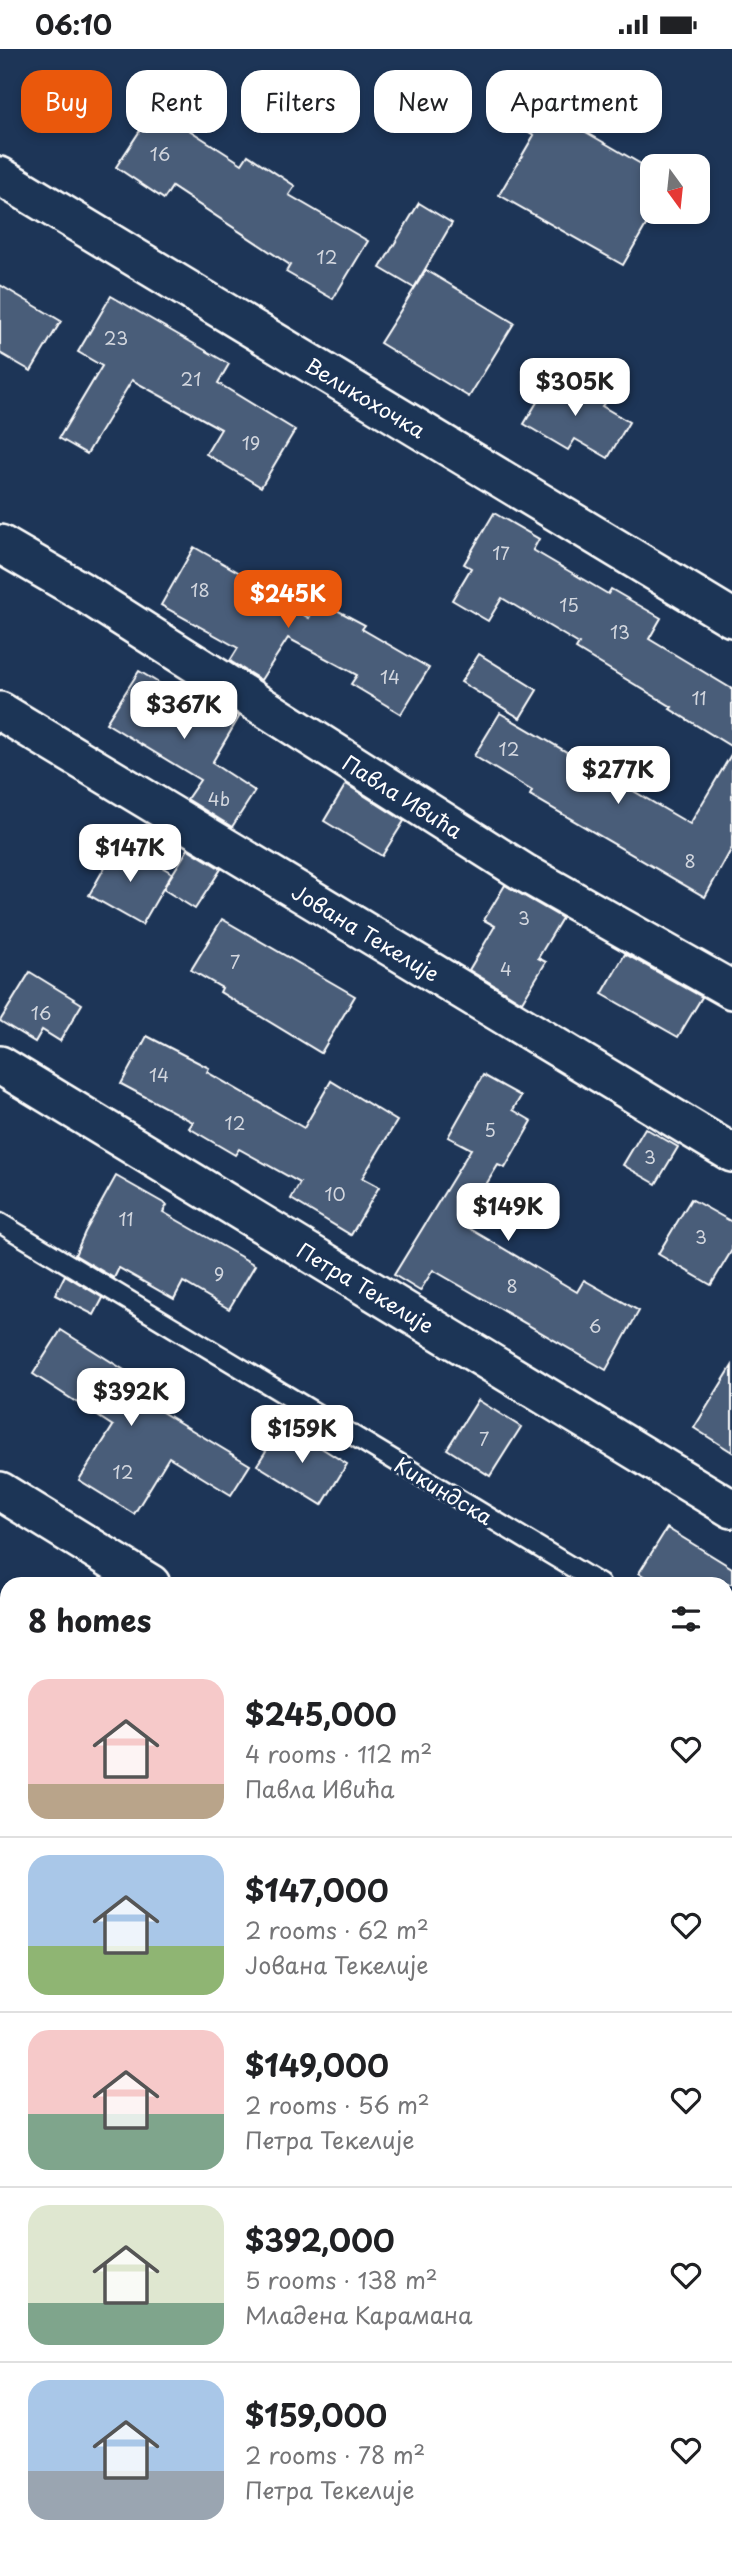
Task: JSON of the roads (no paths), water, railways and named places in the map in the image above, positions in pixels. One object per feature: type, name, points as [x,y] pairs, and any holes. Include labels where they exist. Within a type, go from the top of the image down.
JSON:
[{"type":"street","name":"Великохочка","points":[[0,176],[732,618]]},
{"type":"street","name":"Павла Ивића","points":[[0,544],[81,591],[523,872],[732,990]]},
{"type":"street","name":"Јована Текелије","points":[[0,711],[732,1153]]},
{"type":"street","name":"Петра Текелије","points":[[0,1065],[732,1509]]},
{"type":"street","points":[[0,1491],[140,1577]]},
{"type":"lane","name":"Кикиндска","points":[[0,1223],[588,1577]]}]
